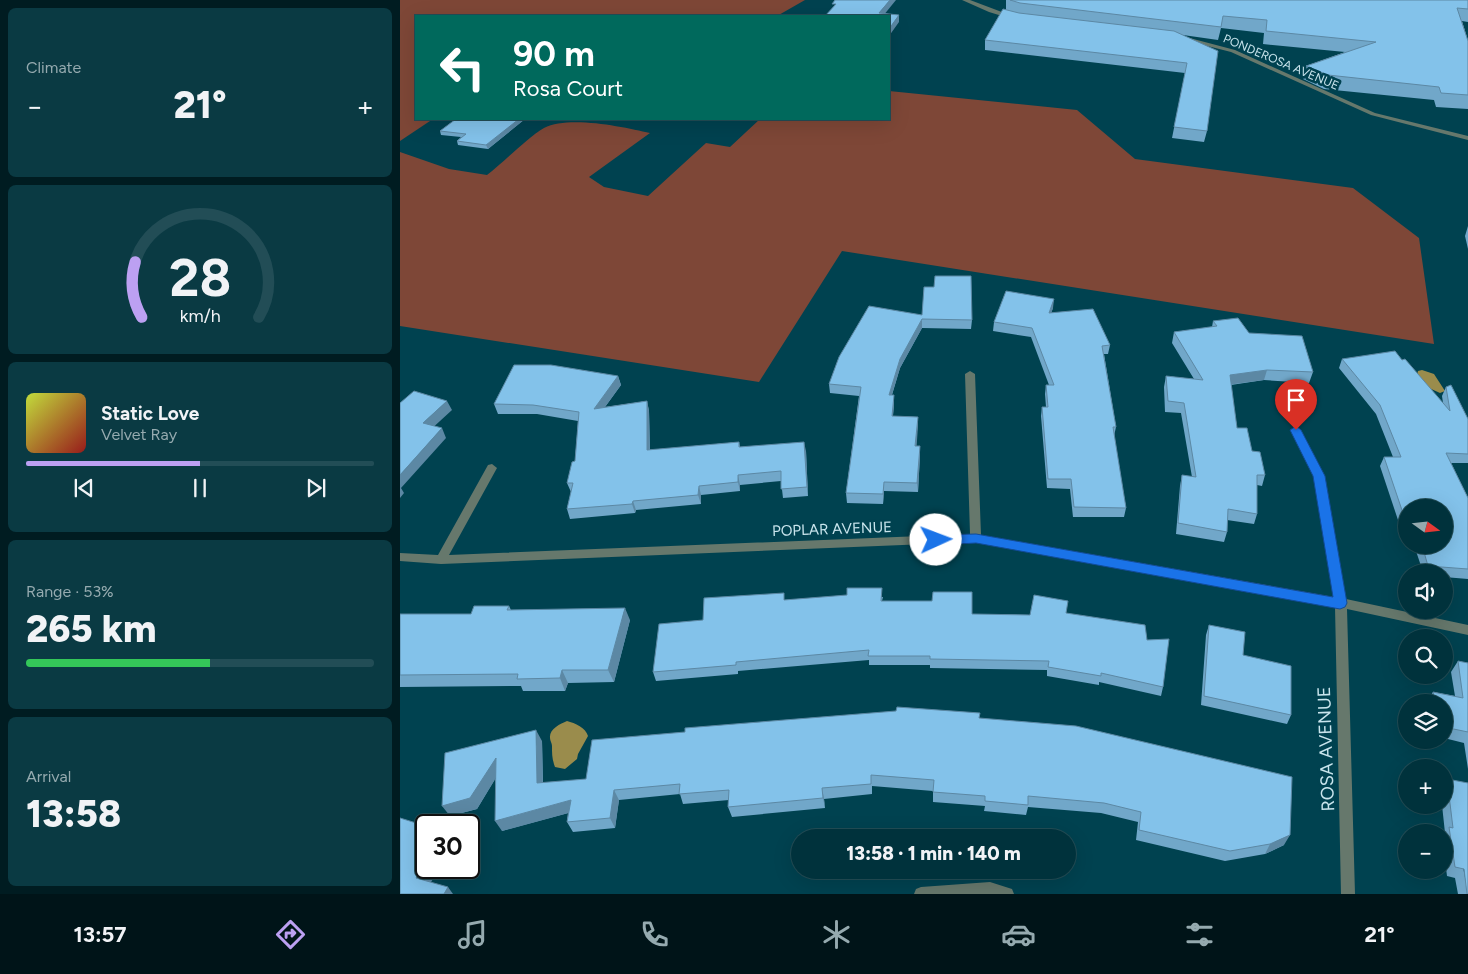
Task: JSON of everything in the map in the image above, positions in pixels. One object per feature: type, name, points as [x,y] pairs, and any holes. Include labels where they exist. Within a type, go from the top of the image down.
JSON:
[{"type":"street","points":[[965,0],[991,11],[1019,19]]},
{"type":"street","name":"PONDEROSA AVENUE","points":[[1174,37],[1206,43],[1233,51],[1373,114],[1468,138]]},
{"type":"street","points":[[970,374],[976,538]]},
{"type":"street","name":"ROSA AVENUE","points":[[1296,430],[1319,476],[1340,603],[1348,894]]},
{"type":"street","points":[[441,560],[492,468]]},
{"type":"street","name":"POPLAR AVENUE","points":[[400,557],[441,560],[976,538],[1340,603],[1468,630]]},
{"type":"street","points":[[921,894],[990,890],[1007,894]]},
{"type":"shaded area","points":[[400,0],[805,0],[779,15],[415,15],[415,120],[432,120],[400,141]]},
{"type":"shaded area","points":[[890,91],[1077,110],[1135,159],[1353,188],[1419,238],[1434,344],[842,251],[759,382],[400,326],[400,152],[449,169],[487,175],[537,132],[555,124],[582,122],[626,128],[650,133],[589,177],[604,187],[648,196],[706,143],[730,147],[759,120],[890,120]]},
{"type":"shaded area","points":[[1422,370],[1434,374],[1445,391],[1440,393],[1429,388],[1417,375],[1418,371]]},
{"type":"shaded area","points":[[567,721],[583,728],[588,736],[577,759],[565,769],[555,767],[550,735],[553,729]]},
{"type":"building","points":[[835,0],[890,0],[879,13],[899,15],[890,28],[890,15],[826,15],[836,4],[832,4]]},
{"type":"building","points":[[1010,0],[1468,0],[1468,9],[1457,8],[1468,41],[1468,95],[1441,93],[1439,87],[1328,75],[1306,66],[1376,42],[1266,31],[1267,20],[1223,16],[1221,27],[1020,3]]},
{"type":"building","points":[[1003,9],[1019,13],[1174,31],[1218,51],[1207,131],[1174,127],[1187,63],[985,40]]},
{"type":"building","points":[[455,120],[518,120],[486,145],[457,141],[466,134],[440,131]]},
{"type":"building","points":[[935,276],[971,276],[972,320],[922,319],[900,359],[889,395],[894,395],[892,416],[918,417],[915,446],[920,446],[917,483],[884,482],[883,494],[846,493],[861,387],[829,384],[839,357],[869,306],[922,315],[924,287],[934,287]]},
{"type":"building","points":[[1006,291],[1054,299],[1049,313],[1093,309],[1110,345],[1102,346],[1116,427],[1113,427],[1126,508],[1074,507],[1071,479],[1048,479],[1042,407],[1048,407],[1046,385],[1054,385],[1032,328],[994,322]]},
{"type":"building","points":[[1238,318],[1249,333],[1302,336],[1313,372],[1267,370],[1230,375],[1237,428],[1247,428],[1252,451],[1260,452],[1265,475],[1257,475],[1257,514],[1228,509],[1227,532],[1178,523],[1182,475],[1196,477],[1184,403],[1168,401],[1166,376],[1203,380],[1174,332],[1217,326],[1213,321]]},
{"type":"building","points":[[1395,351],[1402,360],[1405,359],[1450,411],[1446,387],[1451,385],[1468,419],[1468,454],[1446,453],[1468,498],[1468,569],[1453,568],[1453,564],[1427,564],[1425,554],[1453,554],[1453,499],[1398,499],[1384,457],[1401,457],[1380,405],[1342,359]]},
{"type":"building","points":[[514,365],[551,365],[618,376],[594,409],[647,401],[647,450],[739,442],[739,447],[804,442],[807,487],[781,489],[781,471],[738,475],[738,482],[699,486],[698,495],[633,501],[632,504],[567,509],[573,483],[567,483],[572,462],[575,461],[579,412],[533,405],[494,404]]},
{"type":"building","points":[[414,391],[447,401],[423,423],[442,428],[400,475],[400,403]]},
{"type":"building","points":[[847,588],[882,588],[881,601],[932,601],[933,592],[972,592],[972,614],[1030,615],[1034,595],[1068,601],[1066,613],[1145,625],[1147,640],[1169,639],[1163,687],[1101,673],[1101,676],[1048,667],[1049,661],[930,659],[930,656],[868,656],[869,650],[736,662],[736,665],[653,672],[659,624],[703,620],[704,598],[784,593],[784,600],[847,595]]},
{"type":"building","points":[[474,606],[509,606],[507,610],[625,608],[608,670],[562,670],[560,678],[517,679],[518,674],[400,675],[400,614],[471,614]]},
{"type":"building","points":[[1209,625],[1245,632],[1243,655],[1291,666],[1291,715],[1204,696]]},
{"type":"building","points":[[1458,661],[1468,663],[1468,732],[1453,729],[1453,696],[1463,698]]},
{"type":"building","points":[[897,707],[980,713],[979,718],[1076,726],[1292,777],[1290,835],[1270,844],[1230,851],[1139,830],[1141,812],[1104,803],[1028,796],[1028,805],[985,801],[985,796],[933,792],[934,780],[871,775],[871,784],[822,788],[823,798],[728,807],[729,790],[679,794],[680,784],[614,790],[610,818],[567,822],[571,800],[495,821],[496,758],[470,798],[442,806],[445,753],[536,730],[537,783],[586,779],[592,740],[685,732],[685,728],[896,711]]},
{"type":"building","points":[[1453,780],[1468,783],[1468,894],[1464,869],[1455,867]]},
{"type":"building","points":[[400,818],[415,823],[415,879],[448,887],[444,894],[400,894]]},
{"type":"route","points":[[936,540],[976,538],[1340,603],[1319,476],[1296,430]]}]
